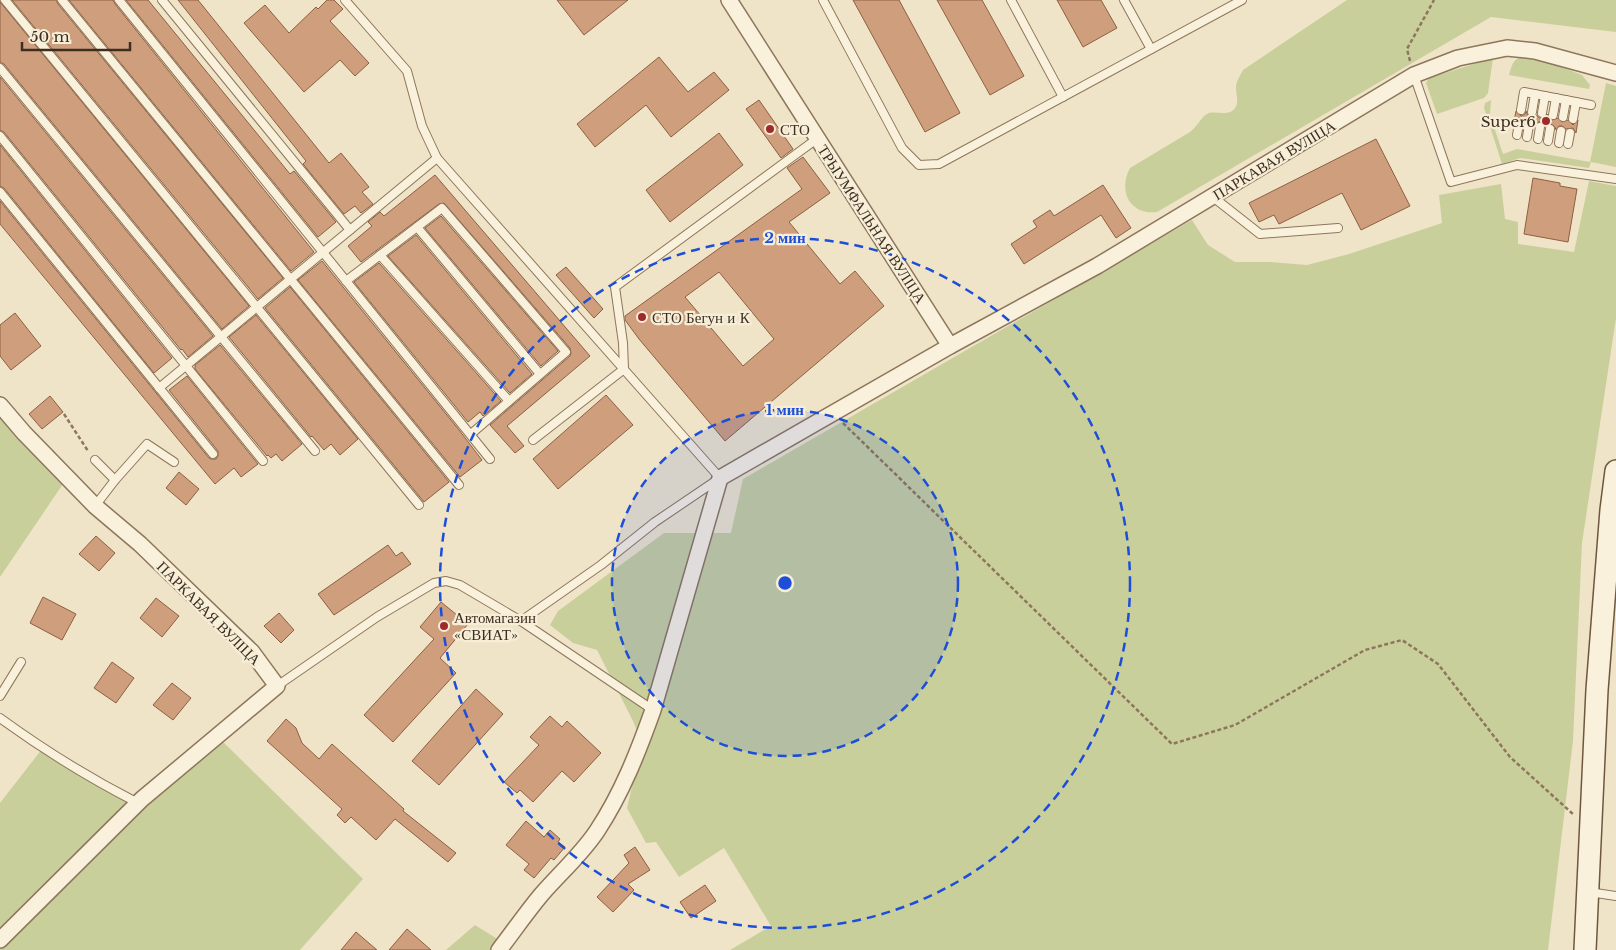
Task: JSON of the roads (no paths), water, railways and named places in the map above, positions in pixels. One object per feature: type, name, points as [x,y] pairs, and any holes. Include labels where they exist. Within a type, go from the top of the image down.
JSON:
[{"type":"main road","points":[[1585,950],[1597,690],[1611,510],[1616,471]]},
{"type":"street","name":"ТРЫУМФАЛЬНАЯ ВУЛІЦА","points":[[729,0],[950,346]]},
{"type":"street","name":"ПАРКАВАЯ ВУЛІЦА","points":[[720,478],[950,346],[1097,266],[1414,75],[1458,58],[1507,48],[1535,51],[1616,73]]},
{"type":"street","name":"ПАРКАВАЯ ВУЛІЦА","points":[[0,405],[24,434],[95,506],[140,544],[252,652],[277,686]]},
{"type":"street","points":[[499,950],[542,895],[572,863],[596,833],[617,799],[642,743],[653,710],[720,478]]},
{"type":"street","points":[[0,940],[138,803],[277,686]]},
{"type":"lane","points":[[5,0],[419,505]]},
{"type":"lane","points":[[62,0],[458,485]]},
{"type":"lane","points":[[119,0],[490,459]]},
{"type":"lane","points":[[162,0],[350,230]]},
{"type":"lane","points":[[345,0],[407,71],[422,126],[437,158],[720,478],[655,522],[600,565],[522,621]]},
{"type":"lane","points":[[823,0],[902,148],[919,165],[938,164],[1242,0]]},
{"type":"lane","points":[[1011,0],[1063,97]]},
{"type":"lane","points":[[1124,0],[1151,49]]},
{"type":"lane","points":[[0,68],[315,451]]},
{"type":"lane","points":[[1414,75],[1450,182],[1517,165],[1616,179]]},
{"type":"lane","points":[[1521,110],[1524,92],[1592,105]]},
{"type":"lane","points":[[1532,112],[1535,94]]},
{"type":"lane","points":[[1542,113],[1545,96]]},
{"type":"lane","points":[[1553,115],[1556,98]]},
{"type":"lane","points":[[1563,117],[1566,100]]},
{"type":"lane","points":[[1573,119],[1576,102]]},
{"type":"lane","points":[[1517,135],[1519,123]]},
{"type":"lane","points":[[1527,137],[1529,125]]},
{"type":"lane","points":[[1538,139],[1540,127]]},
{"type":"lane","points":[[1548,141],[1550,129]]},
{"type":"lane","points":[[1559,142],[1561,131]]},
{"type":"lane","points":[[1568,144],[1570,133]]},
{"type":"lane","points":[[0,136],[263,461]]},
{"type":"lane","points":[[624,369],[615,288],[818,138]]},
{"type":"lane","points":[[159,388],[437,158]]},
{"type":"lane","points":[[0,192],[213,454]]},
{"type":"lane","points":[[1213,197],[1260,234],[1338,228]]},
{"type":"lane","points":[[346,281],[442,208],[566,352],[471,434]]},
{"type":"lane","points":[[417,227],[540,374]]},
{"type":"lane","points":[[380,255],[509,401]]},
{"type":"lane","points":[[533,440],[624,369]]},
{"type":"lane","points":[[95,506],[147,444],[174,462]]},
{"type":"lane","points":[[95,460],[115,480]]},
{"type":"lane","points":[[277,686],[377,617],[434,583],[446,581],[460,585],[522,621],[653,710]]},
{"type":"lane","points":[[0,696],[21,662]]},
{"type":"lane","points":[[0,718],[42,749],[101,784],[138,803]]},
{"type":"lane","points":[[1587,891],[1616,896]]},
{"type":"place","name":"Super6","points":[[1546,121]]},
{"type":"place","name":"СТО","points":[[770,129]]},
{"type":"place","name":"СТО Бегун и К","points":[[642,317]]},
{"type":"place","name":"Автомагазин «СВИАТ»","points":[[444,626]]}]
